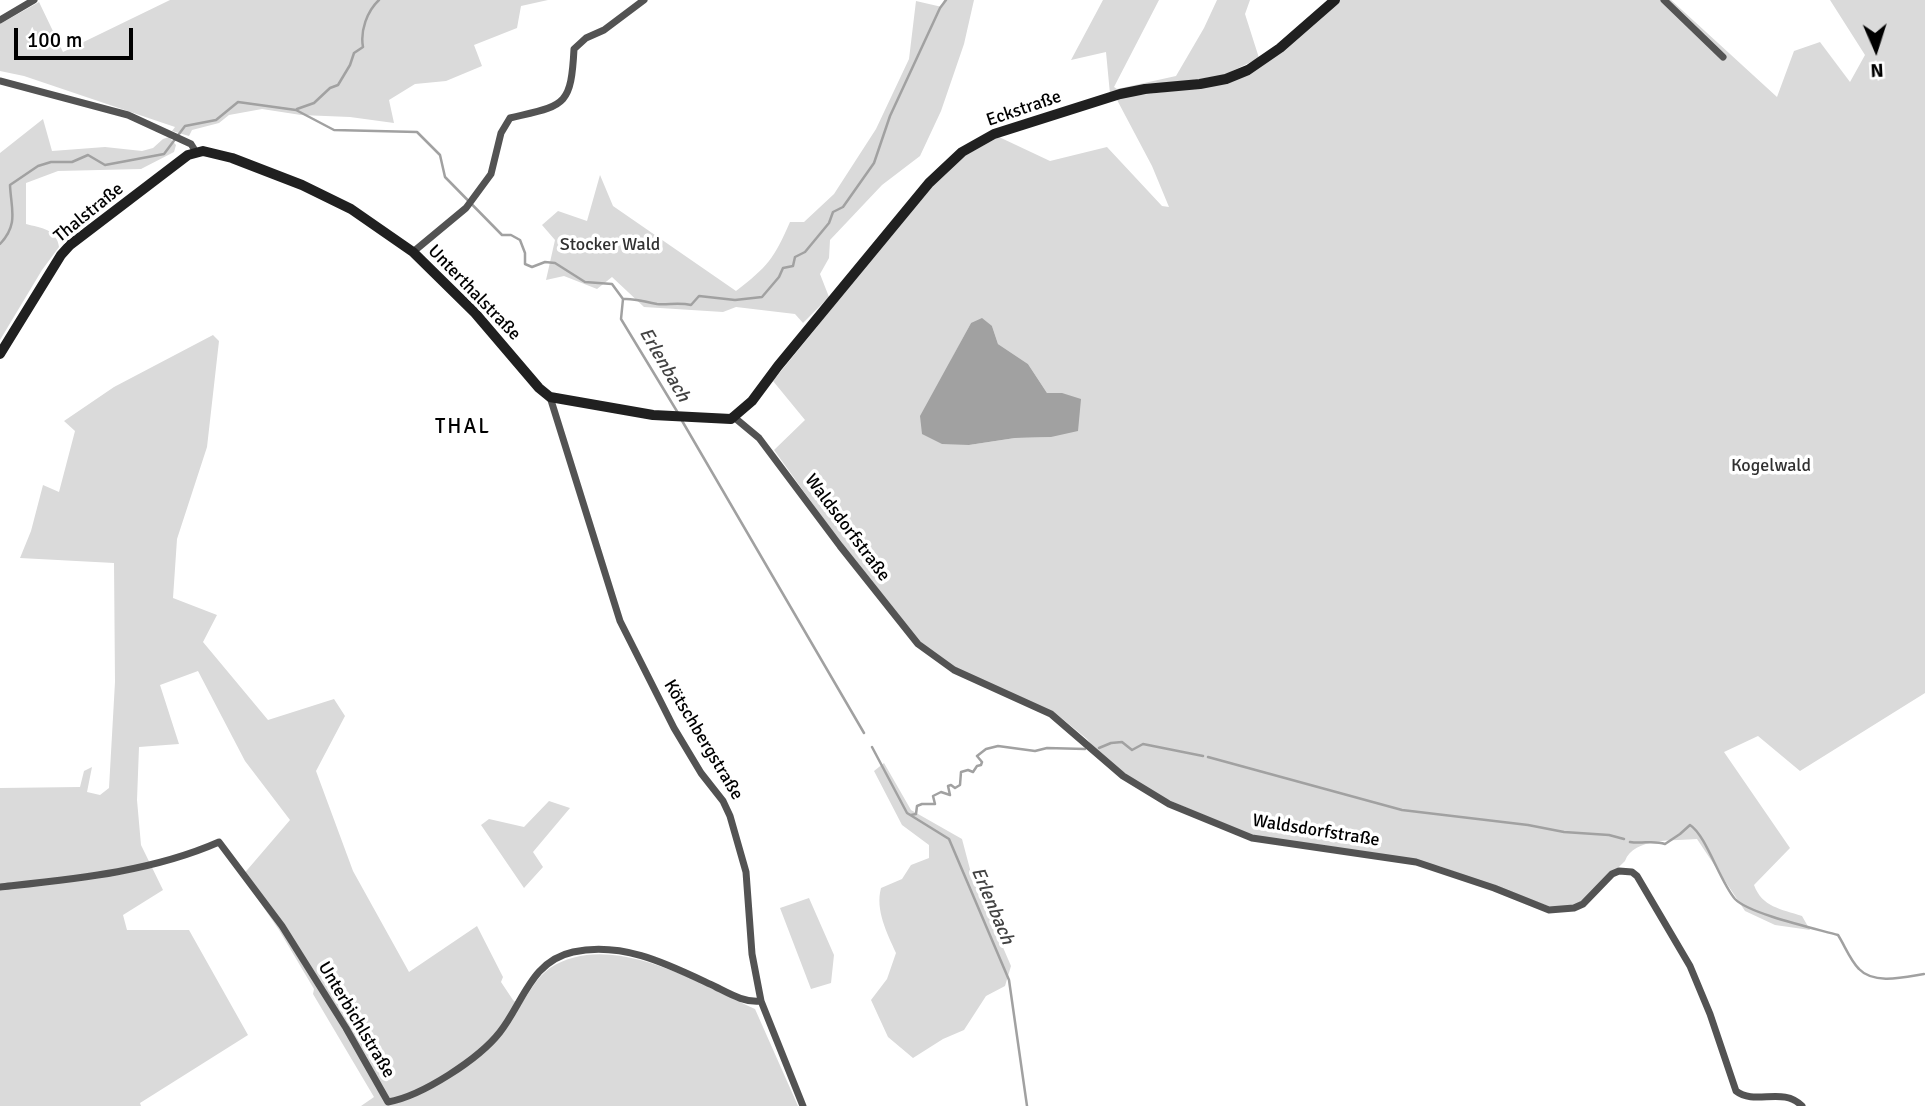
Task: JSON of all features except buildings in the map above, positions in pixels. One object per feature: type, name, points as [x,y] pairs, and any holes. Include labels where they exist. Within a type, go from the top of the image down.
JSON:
[{"type":"street","points":[[0,20],[34,0]]},
{"type":"street","points":[[413,252],[466,208],[473,199],[491,174],[501,133],[510,118],[548,109],[565,99],[572,82],[574,49],[586,38],[604,30],[644,0]]},
{"type":"street","name":"Eckstraße","points":[[735,418],[752,401],[929,183],[962,152],[994,134],[1120,94],[1226,79],[1248,70],[1280,48],[1335,0]]},
{"type":"street","points":[[1664,0],[1723,57]]},
{"type":"street","points":[[0,82],[122,114],[183,139],[194,146],[196,152]]},
{"type":"street","name":"Unterthalstraße","points":[[196,152],[211,152],[232,158],[309,188],[351,209],[413,252],[475,313],[539,388],[550,397]]},
{"type":"street","name":"Thalstraße","points":[[0,354],[61,255],[70,245],[196,152]]},
{"type":"street","points":[[550,397],[674,417],[735,418]]},
{"type":"street","name":"Kötschbergstraße","points":[[550,397],[620,621],[674,728],[730,816],[746,873],[752,954],[761,1001],[803,1106]]},
{"type":"street","name":"Waldsdorfstraße","points":[[735,418],[759,438],[840,547],[918,644],[954,670],[1051,714],[1123,776],[1169,804],[1252,838],[1416,862],[1549,909],[1574,908],[1583,904],[1612,874],[1619,871],[1632,872],[1637,876],[1690,967],[1710,1014],[1736,1091],[1750,1101],[1784,1097],[1795,1100],[1802,1106]]},
{"type":"street","name":"Unterbichlstraße","points":[[0,887],[69,880],[141,867],[189,855],[219,842],[282,926],[351,1036],[388,1102],[425,1087],[468,1064],[499,1034],[533,977],[550,963],[573,952],[607,950],[636,953],[666,963],[746,1001],[761,1001]]},
{"type":"green space","points":[[170,0],[548,0],[521,6],[517,28],[474,45],[482,66],[446,81],[415,84],[389,100],[394,123],[262,109],[229,115],[219,123],[192,130],[189,136],[172,131],[175,127],[24,76],[0,71],[0,24],[39,2],[63,52]]},
{"type":"green space","name":"Stocker Wald","points":[[944,0],[974,0],[964,44],[941,111],[920,156],[882,185],[830,240],[829,258],[820,274],[829,297],[803,323],[795,314],[736,307],[723,312],[644,307],[612,277],[597,289],[564,276],[546,280],[555,240],[542,225],[558,211],[587,221],[600,175],[613,206],[736,291],[769,261],[790,222],[804,222],[834,194],[876,129],[909,59],[916,1],[942,7]]},
{"type":"green space","points":[[1103,0],[1159,0],[1114,87],[1117,89],[1176,76],[1217,0],[1250,0],[1245,14],[1259,58],[1224,75],[1110,94],[1106,52],[1071,60]]},
{"type":"green space","name":"Kogelwald","points":[[1339,0],[1671,0],[1777,97],[1794,51],[1820,42],[1850,82],[1865,55],[1830,0],[1925,0],[1925,693],[1800,771],[1758,736],[1724,752],[1790,848],[1754,885],[1757,892],[1767,903],[1802,916],[1810,930],[1775,925],[1745,911],[1697,839],[1656,842],[1637,848],[1582,903],[1551,907],[1439,866],[1254,837],[1148,791],[1099,754],[1087,739],[1054,712],[955,668],[936,656],[921,642],[843,546],[774,450],[805,420],[773,381],[932,185],[964,156],[999,137],[1050,161],[1107,147],[1162,206],[1169,207],[1152,166],[1116,98],[1205,87],[1293,42]],"holes":[[[971,323],[992,326],[998,344],[1028,364],[1047,393],[1062,393],[1051,437],[1015,438],[969,445],[951,360]]]},
{"type":"green space","points":[[43,119],[52,151],[105,147],[142,151],[153,148],[169,137],[176,145],[174,152],[141,169],[58,171],[26,183],[26,224],[52,233],[59,247],[0,340],[0,153]]},
{"type":"green space","points":[[213,335],[219,341],[207,447],[177,539],[173,598],[217,615],[203,642],[268,720],[334,699],[345,716],[316,771],[353,871],[409,972],[477,926],[503,977],[501,982],[520,1006],[545,972],[574,957],[600,954],[654,964],[755,1009],[798,1106],[361,1106],[374,1097],[279,930],[242,876],[290,820],[245,761],[198,671],[160,685],[179,744],[139,747],[137,800],[141,845],[163,890],[123,915],[127,930],[189,930],[248,1035],[140,1103],[141,1106],[0,1106],[0,788],[80,787],[84,771],[92,767],[87,792],[100,795],[109,788],[115,682],[114,563],[20,558],[31,531],[43,485],[59,492],[75,431],[64,421],[114,387]]},
{"type":"green space","points":[[884,763],[911,810],[962,839],[971,873],[1011,966],[1005,986],[986,996],[964,1030],[943,1039],[913,1058],[888,1037],[871,1000],[887,979],[896,953],[881,913],[881,888],[902,879],[911,865],[929,858],[929,845],[902,825],[874,771]]},
{"type":"green space","points":[[549,801],[570,808],[533,852],[543,867],[524,888],[481,825],[489,819],[524,827]]},
{"type":"green space","points":[[809,898],[834,955],[831,983],[811,989],[780,908]]},
{"type":"shaded area","points":[[982,318],[992,326],[998,344],[1028,364],[1047,393],[1062,393],[1081,399],[1078,431],[1051,437],[1015,438],[969,445],[942,444],[922,434],[920,416],[971,323]]},
{"type":"waterway","points":[[297,109],[314,103],[330,88],[338,85],[354,53],[363,47],[365,22],[379,0]]},
{"type":"waterway","points":[[623,299],[691,305],[699,296],[735,300],[762,297],[783,268],[793,266],[795,257],[805,252],[829,223],[833,212],[843,207],[874,163],[890,116],[946,0]]},
{"type":"waterway","name":"Erlenbach","points":[[0,244],[12,223],[10,185],[38,166],[51,162],[72,162],[88,155],[105,165],[164,154],[185,126],[216,120],[238,102],[296,110],[334,130],[417,132],[440,155],[445,177],[502,235],[511,235],[520,240],[525,253],[525,264],[532,267],[545,262],[555,263],[585,282],[612,284],[623,299],[621,319],[678,413]]},
{"type":"waterway","name":"Erlenbach","points":[[681,419],[864,733]]},
{"type":"waterway","points":[[1099,748],[1122,742],[1132,750],[1143,744],[1203,756]]},
{"type":"waterway","points":[[911,815],[916,814],[917,806],[935,804],[933,796],[941,792],[950,795],[948,786],[955,788],[960,785],[961,772],[973,772],[981,765],[982,762],[977,756],[986,749],[998,746],[1035,751],[1047,748],[1085,749]]},
{"type":"waterway","name":"Erlenbach","points":[[872,747],[907,813],[949,839],[1009,980],[1027,1106]]},
{"type":"waterway","points":[[1208,757],[1402,810],[1624,839]]},
{"type":"waterway","points":[[1630,842],[1665,844],[1690,825],[1702,838],[1729,891],[1743,905],[1838,935],[1850,957],[1865,974],[1890,979],[1924,974]]},
{"type":"district","name":"THAL","points":[[463,427]]}]
